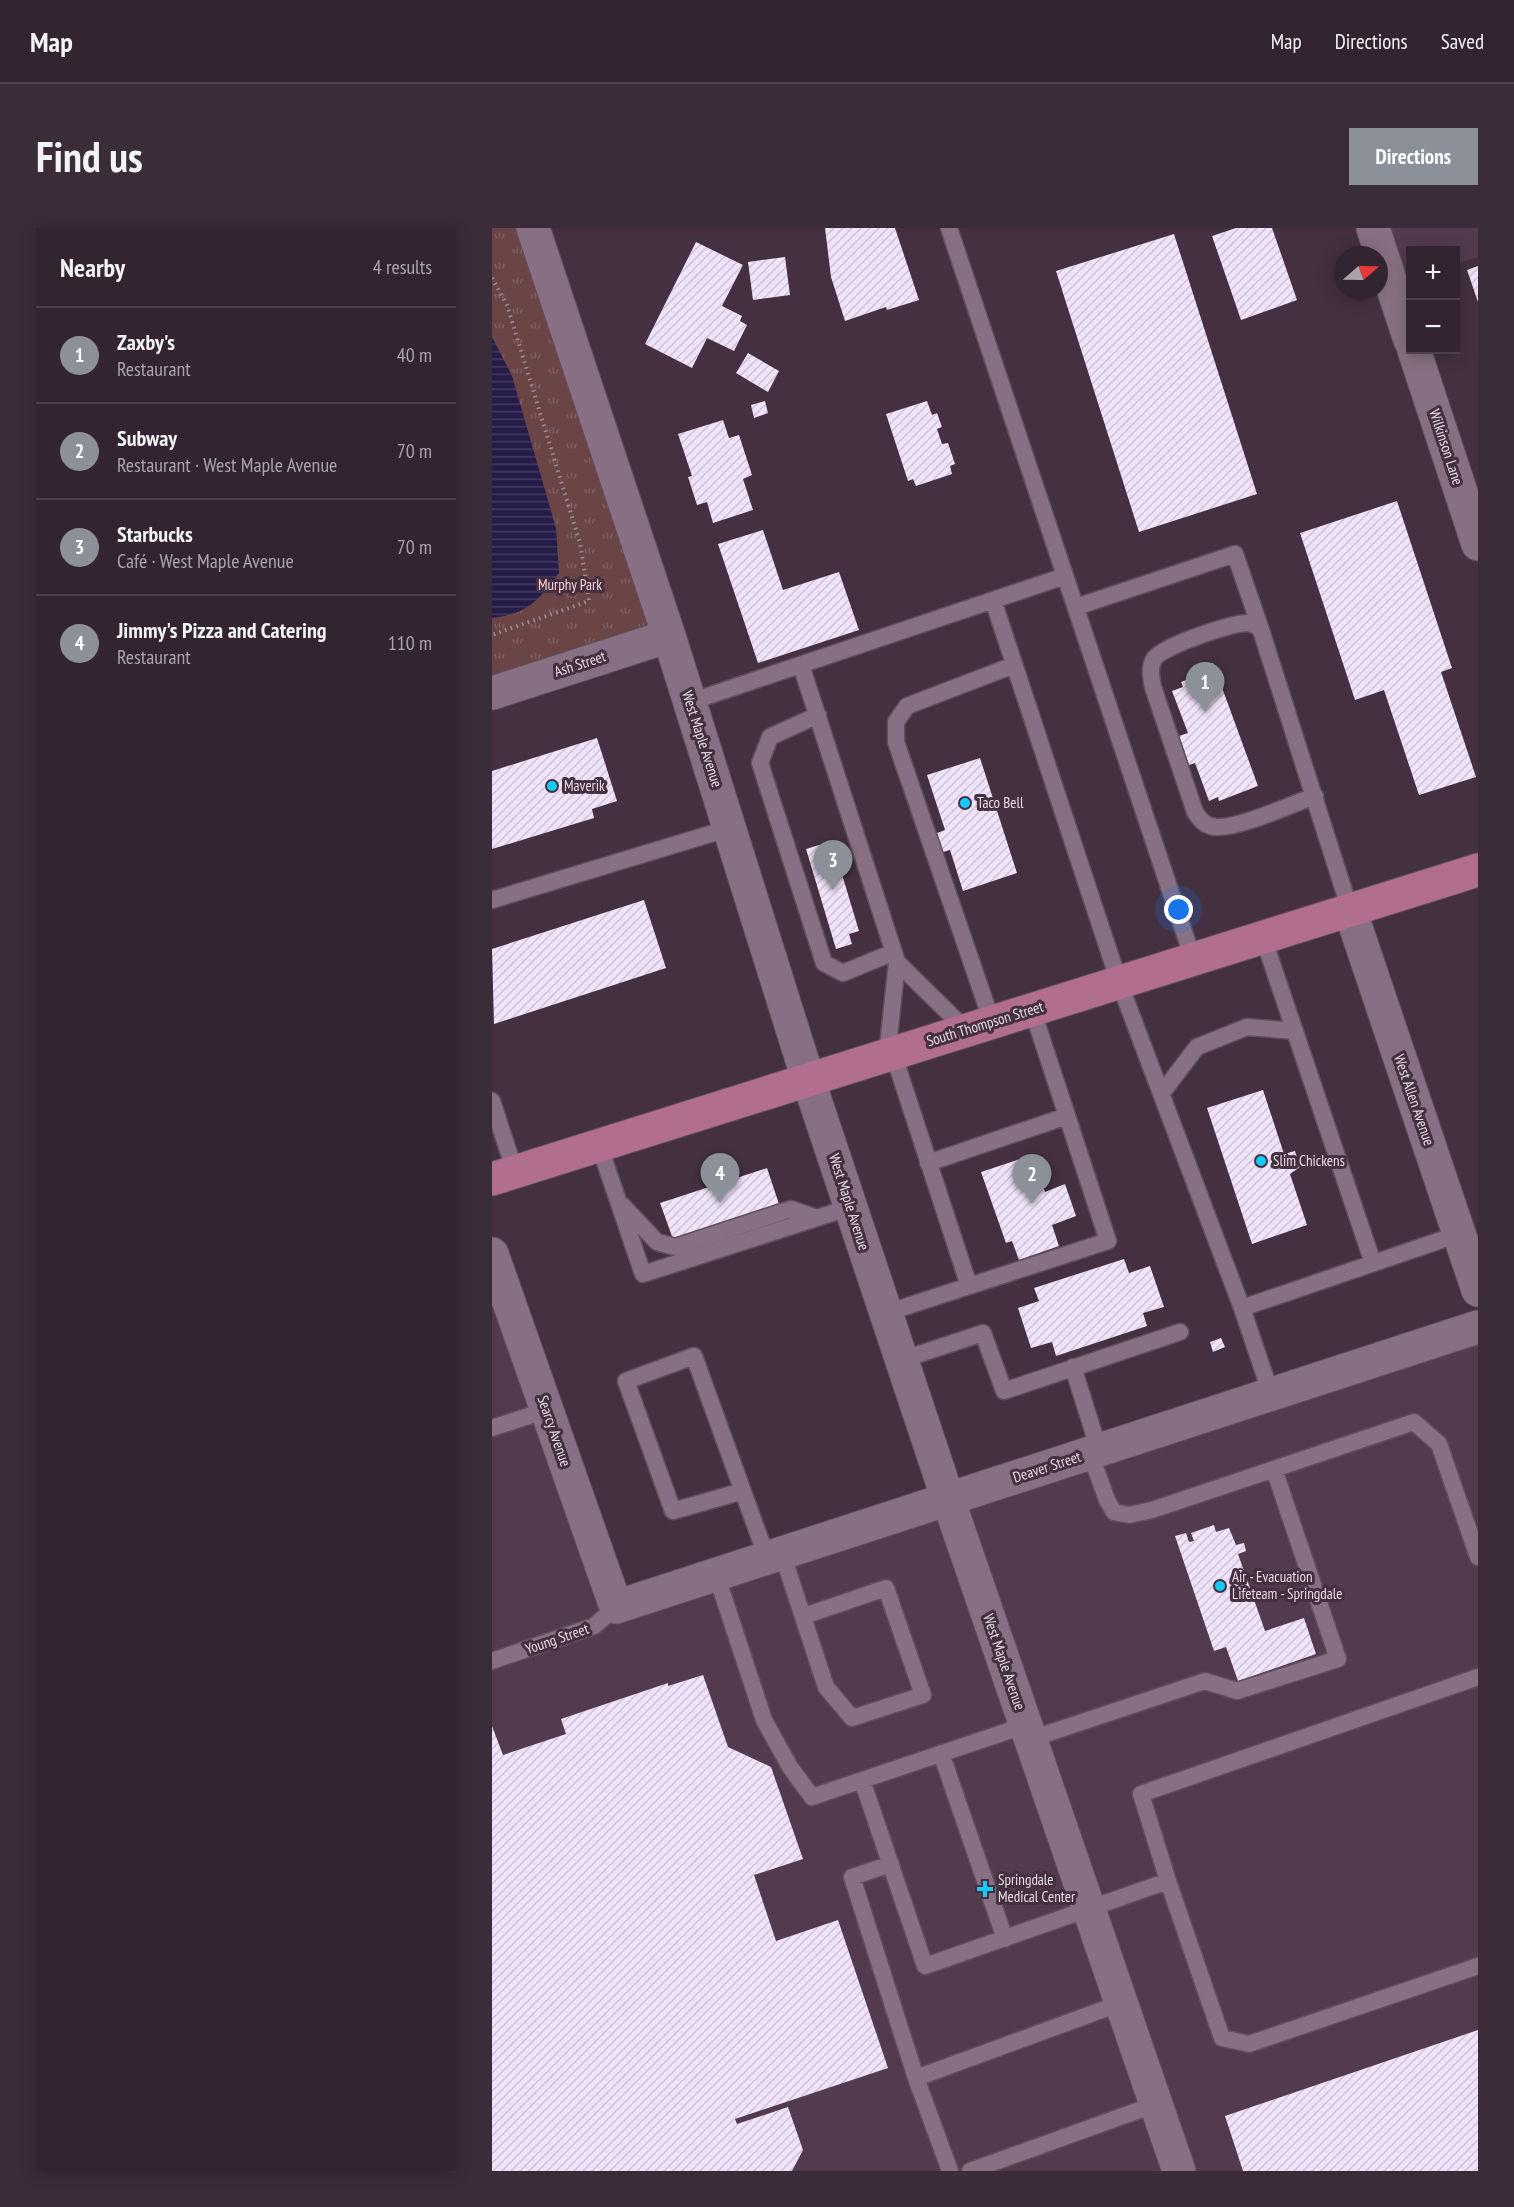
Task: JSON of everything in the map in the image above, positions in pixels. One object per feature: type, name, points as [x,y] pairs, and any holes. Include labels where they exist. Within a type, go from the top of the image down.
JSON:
[{"type":"main road","name":"South Thompson Street","points":[[503,1175],[1478,870]]},
{"type":"street","name":"West Maple Avenue","points":[[533,228],[669,636],[808,1079],[901,1360],[1179,2171]]},
{"type":"street","points":[[1373,228],[1406,328]]},
{"type":"street","name":"Wilkinson Lane","points":[[1415,354],[1478,544]]},
{"type":"street","name":"Ash Street","points":[[492,693],[669,636]]},
{"type":"street","name":"West Allen Avenue","points":[[1350,910],[1478,1290]]},
{"type":"street","name":"Searcy Avenue","points":[[492,1254],[616,1607]]},
{"type":"street","name":"Deaver Street","points":[[616,1607],[1478,1327]]},
{"type":"lane","points":[[949,228],[1193,959]]},
{"type":"lane","points":[[1076,608],[1235,554],[1350,910]]},
{"type":"lane","points":[[690,702],[1065,576]]},
{"type":"lane","points":[[993,600],[1119,982],[1242,1308],[1271,1394]]},
{"type":"lane","points":[[1260,627],[1248,623],[1233,626],[1163,650],[1154,659],[1150,670],[1153,687],[1195,813],[1203,823],[1217,827],[1232,825],[1315,796]]},
{"type":"lane","points":[[801,665],[896,957],[890,1054],[969,1286]]},
{"type":"lane","points":[[979,1026],[897,742],[897,722],[907,706],[1014,665]]},
{"type":"lane","points":[[818,716],[770,736],[760,763],[824,963],[843,973],[896,957]]},
{"type":"lane","points":[[492,900],[730,828]]},
{"type":"lane","points":[[1263,937],[1373,1263]]},
{"type":"lane","points":[[896,957],[979,1026]]},
{"type":"lane","points":[[886,1313],[1108,1241],[1032,1009]]},
{"type":"lane","points":[[1161,1094],[1197,1047],[1246,1027],[1294,1031]]},
{"type":"lane","points":[[492,1101],[503,1175]]},
{"type":"lane","points":[[928,1163],[1067,1116]]},
{"type":"lane","points":[[599,1145],[643,1274],[851,1207]]},
{"type":"lane","points":[[618,1200],[657,1242],[675,1247],[791,1209],[817,1218]]},
{"type":"lane","points":[[1242,1308],[1459,1233]]},
{"type":"lane","points":[[901,1360],[983,1333],[1004,1391],[1180,1332]]},
{"type":"lane","points":[[743,1491],[673,1511],[626,1381],[694,1356],[743,1491],[804,1616],[826,1687],[852,1718],[923,1695],[886,1588],[804,1616]]},
{"type":"lane","points":[[1073,1367],[1107,1500],[1114,1512],[1129,1515],[1152,1510],[1414,1422],[1439,1444],[1478,1557]]},
{"type":"lane","points":[[492,1428],[547,1410]]},
{"type":"lane","points":[[716,1574],[764,1720],[790,1767],[812,1797],[941,1753],[1028,1732],[1205,1681],[1237,1691],[1338,1659],[1274,1469]]},
{"type":"lane","name":"Young Street","points":[[492,1661],[594,1626],[616,1607]]},
{"type":"lane","points":[[1478,1677],[1141,1794],[1222,2038],[1249,2044],[1478,1966]]},
{"type":"lane","points":[[941,1753],[1005,1939]]},
{"type":"lane","points":[[862,1780],[925,1966],[1168,1881]]},
{"type":"lane","points":[[891,1864],[852,1877],[916,2078],[950,2171]]},
{"type":"lane","points":[[916,2078],[1121,2003]]},
{"type":"lane","points":[[970,2171],[1156,2104]]},
{"type":"path","points":[[492,278],[507,305],[580,543],[589,601],[492,635]]},
{"type":"shaded area","points":[[1373,228],[1478,228],[1478,257],[1460,263],[1460,246],[1406,246],[1406,280],[1392,285],[1388,273],[1388,246],[1379,246]]},
{"type":"shaded area","points":[[492,337],[512,376],[556,528],[559,573],[538,599],[524,609],[492,618]]},
{"type":"shaded area","name":"Springdale Medical Center","points":[[492,1254],[616,1607],[1478,1327],[1478,2171],[492,2171]]},
{"type":"green space","name":"Murphy Park","points":[[492,228],[533,228],[669,636],[492,693]]},
{"type":"building","points":[[825,228],[895,228],[919,300],[887,310],[886,307],[845,321],[831,277]]},
{"type":"building","points":[[1236,228],[1272,228],[1297,300],[1241,320],[1212,236]]},
{"type":"building","points":[[1174,234],[1257,494],[1139,532],[1056,271]]},
{"type":"building","points":[[696,242],[743,265],[722,306],[742,316],[740,321],[747,325],[734,351],[707,338],[692,368],[645,344]]},
{"type":"building","points":[[785,257],[790,295],[753,300],[748,262]]},
{"type":"building","points":[[1478,266],[1478,302],[1467,270]]},
{"type":"building","points":[[748,353],[779,371],[768,392],[736,373]]},
{"type":"building","points":[[765,401],[768,413],[754,418],[751,405]]},
{"type":"building","points":[[927,401],[932,415],[937,413],[942,427],[937,429],[942,444],[948,443],[955,464],[950,466],[952,474],[916,486],[913,479],[908,481],[886,414]]},
{"type":"building","points":[[723,420],[729,438],[739,435],[752,475],[743,479],[753,510],[713,523],[707,502],[697,505],[688,477],[692,476],[678,434]]},
{"type":"building","points":[[1397,501],[1452,668],[1441,672],[1476,777],[1419,795],[1384,690],[1355,700],[1300,533]]},
{"type":"building","points":[[763,530],[783,590],[839,572],[859,630],[758,663],[718,544]]},
{"type":"building","points":[[1213,663],[1258,786],[1219,801],[1218,797],[1209,801],[1195,763],[1189,765],[1179,736],[1188,733],[1172,691],[1183,687],[1181,682],[1198,675],[1196,669]]},
{"type":"building","name":"Maverik","points":[[597,738],[617,801],[592,809],[594,818],[492,849],[492,771]]},
{"type":"building","name":"Taco Bell","points":[[980,758],[1017,873],[963,891],[950,850],[943,852],[937,833],[945,830],[927,775]]},
{"type":"building","points":[[832,841],[859,931],[849,934],[852,944],[836,949],[806,849]]},
{"type":"building","points":[[644,900],[666,968],[494,1024],[492,949]]},
{"type":"building","name":"Slim Chickens","points":[[1263,1090],[1284,1154],[1295,1151],[1300,1167],[1290,1174],[1307,1225],[1252,1244],[1207,1108]]},
{"type":"building","points":[[1032,1155],[1045,1192],[1065,1184],[1076,1216],[1052,1225],[1059,1246],[1019,1260],[1012,1241],[1006,1243],[981,1172]]},
{"type":"building","points":[[767,1168],[779,1204],[673,1239],[660,1203]]},
{"type":"building","points":[[1124,1259],[1129,1273],[1150,1266],[1164,1307],[1143,1313],[1147,1326],[1056,1356],[1052,1342],[1031,1348],[1018,1308],[1039,1301],[1034,1288]]},
{"type":"building","points":[[1221,1338],[1225,1347],[1213,1352],[1210,1342]]},
{"type":"building","name":"Air - Evacuation Lifeteam - Springdale","points":[[1214,1525],[1216,1532],[1229,1528],[1236,1545],[1244,1543],[1246,1551],[1238,1554],[1265,1631],[1304,1618],[1316,1654],[1238,1681],[1226,1647],[1214,1651],[1175,1536],[1186,1533],[1189,1542],[1194,1541],[1191,1533]]},
{"type":"building","points":[[703,1675],[728,1747],[771,1767],[803,1859],[754,1875],[776,1941],[838,1920],[888,2068],[735,2119],[737,2124],[788,2107],[803,2150],[792,2171],[492,2171],[492,1726],[503,1755],[566,1734],[561,1719],[668,1683],[668,1686]]},
{"type":"building","points":[[1478,2030],[1478,2171],[1243,2171],[1225,2116]]},
{"type":"place","name":"Zaxby's","points":[[1205,712]]},
{"type":"place","name":"Maverik","points":[[552,786]]},
{"type":"place","name":"Taco Bell","points":[[965,803]]},
{"type":"place","name":"Starbucks","points":[[833,890]]},
{"type":"place","name":"Slim Chickens","points":[[1261,1161]]},
{"type":"place","name":"Jimmy's Pizza and Catering","points":[[720,1203]]},
{"type":"place","name":"Subway","points":[[1032,1204]]},
{"type":"place","name":"Air - Evacuation Lifeteam - Springdale","points":[[1220,1586]]},
{"type":"place","name":"Springdale Medical Center","points":[[985,1889]]}]
